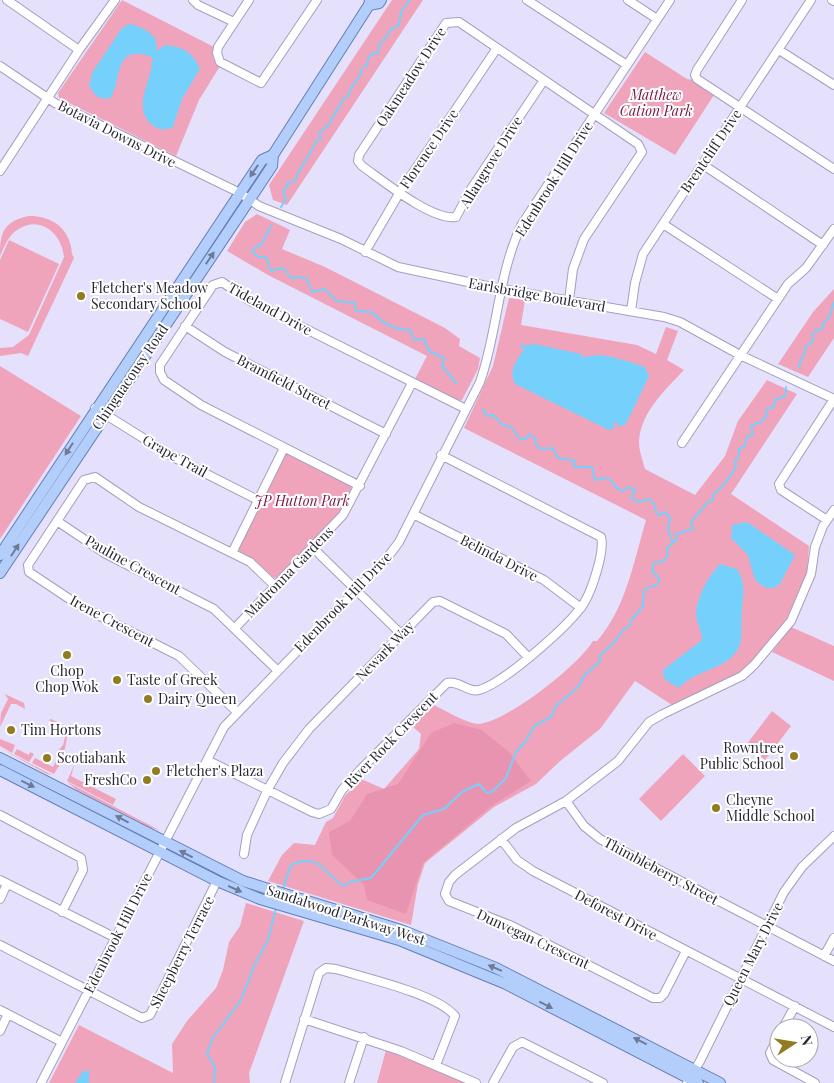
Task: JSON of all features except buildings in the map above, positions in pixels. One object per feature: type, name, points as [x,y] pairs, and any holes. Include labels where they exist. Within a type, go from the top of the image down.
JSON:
[{"type":"main road","name":"Chinguacousy Road","points":[[0,573],[272,166],[273,154],[369,3],[378,3],[381,0]]},
{"type":"main road","name":"Chinguacousy Road","points":[[0,555],[95,408],[262,160],[273,154]]},
{"type":"main road","name":"Sandalwood Parkway West","points":[[0,758],[162,847],[217,881],[260,899],[306,907],[402,930],[496,968],[693,1078],[720,1083]]},
{"type":"main road","name":"Sandalwood Parkway West","points":[[0,770],[162,847],[306,907]]},
{"type":"street","points":[[7,0],[79,50]]},
{"type":"street","points":[[0,171],[79,50],[115,0]]},
{"type":"street","points":[[193,0],[198,5],[234,22]]},
{"type":"street","points":[[249,0],[218,47],[218,58],[261,82],[317,0]]},
{"type":"street","points":[[527,0],[626,65]]},
{"type":"street","points":[[628,0],[657,19]]},
{"type":"street","name":"Edenbrook Hill Drive","points":[[41,1083],[221,732],[237,712],[399,542],[480,382],[488,360],[512,248],[522,224],[670,0]]},
{"type":"street","points":[[742,0],[695,75],[702,83],[834,169]]},
{"type":"street","name":"Brentcliff Drive","points":[[630,311],[643,254],[811,0]]},
{"type":"street","name":"Oakmeadow Drive","points":[[400,192],[362,166],[358,161],[359,155],[446,23],[459,22],[638,144],[642,152],[584,239],[573,269],[569,300]]},
{"type":"street","name":"Florence Drive","points":[[365,252],[400,192],[497,48]]},
{"type":"street","points":[[779,50],[834,85]]},
{"type":"street","name":"Botavia Downs Drive","points":[[0,66],[47,99],[164,158],[240,193]]},
{"type":"street","name":"Allangrove Drive","points":[[400,192],[437,214],[456,217],[471,189],[544,80]]},
{"type":"street","points":[[702,164],[824,245]]},
{"type":"street","name":"Earlsbridge Boulevard","points":[[240,193],[294,222],[341,239],[398,267],[420,274],[630,311],[680,322],[740,355],[834,399]]},
{"type":"street","points":[[663,224],[778,299]]},
{"type":"street","points":[[682,443],[788,284],[806,268],[834,229]]},
{"type":"street","name":"Tideland Drive","points":[[360,486],[201,405],[164,380],[160,372],[160,365],[213,285],[222,282],[250,301],[466,409]]},
{"type":"street","name":"Bramfield Street","points":[[185,326],[225,352],[386,434]]},
{"type":"street","name":"Madronna Gardens","points":[[235,628],[343,515],[360,486],[412,383]]},
{"type":"street","points":[[827,520],[781,490],[779,484],[834,399]]},
{"type":"street","name":"Grape Trail","points":[[95,408],[175,458],[258,500]]},
{"type":"street","points":[[232,553],[284,448]]},
{"type":"street","name":"River Rock Crescent","points":[[207,760],[312,812],[326,813],[331,809],[342,790],[360,770],[447,683],[456,682],[472,690],[481,689],[528,657],[581,608],[594,579],[603,545],[601,537],[441,456]]},
{"type":"street","points":[[57,521],[84,480],[95,477],[139,507],[250,562],[275,586]]},
{"type":"street","name":"Dunvegan Crescent","points":[[686,951],[664,994],[660,998],[653,998],[512,926],[449,901],[445,894],[449,882],[455,875],[501,839],[516,828],[566,801],[618,761],[649,722],[742,676],[754,665],[791,621],[809,581],[815,547],[827,520],[834,510]]},
{"type":"street","name":"Belinda Drive","points":[[413,514],[544,580],[581,608]]},
{"type":"street","name":"Pauline Crescent","points":[[57,521],[106,554],[214,609],[277,670]]},
{"type":"street","name":"Irene Crescent","points":[[57,521],[28,565],[29,572],[80,606],[179,656],[237,712]]},
{"type":"street","points":[[312,547],[400,634]]},
{"type":"street","name":"Newark Way","points":[[244,854],[247,835],[268,789],[283,763],[309,729],[433,602],[440,601],[506,634],[528,657]]},
{"type":"street","name":"Thimbleberry Street","points":[[566,801],[584,826],[600,839],[834,961]]},
{"type":"street","points":[[1,818],[82,858],[83,870],[62,912]]},
{"type":"street","name":"Queen Mary Drive","points":[[693,1078],[766,926],[794,878],[834,836]]},
{"type":"street","name":"Deforest Drive","points":[[501,839],[517,860],[533,871],[834,1027]]},
{"type":"street","name":"Sheepberry Terrace","points":[[0,945],[90,989],[142,1018],[150,1015],[217,881]]},
{"type":"street","points":[[0,899],[4,882],[116,938]]},
{"type":"street","points":[[824,956],[834,938]]},
{"type":"street","points":[[285,1083],[319,973],[326,968],[336,969],[399,988],[448,1008],[455,1016],[436,1065]]},
{"type":"street","points":[[788,1018],[795,1006]]},
{"type":"street","points":[[0,1010],[62,1042]]},
{"type":"street","points":[[0,1031],[8,1014]]},
{"type":"street","points":[[304,1019],[364,1038],[436,1065],[476,1083]]},
{"type":"street","points":[[349,1083],[364,1038]]},
{"type":"street","points":[[493,1083],[513,1047],[522,1042],[603,1083]]},
{"type":"street","points":[[787,1068],[814,1083]]},
{"type":"green space","points":[[122,0],[214,47],[213,58],[220,66],[199,100],[176,156],[59,98],[58,93]]},
{"type":"green space","points":[[392,0],[423,0],[287,205],[273,200],[269,185]]},
{"type":"green space","name":"Matthew Cation Park","points":[[645,52],[687,79],[694,80],[714,95],[675,155],[604,113]]},
{"type":"green space","points":[[257,214],[290,230],[282,249],[325,267],[445,328],[460,339],[459,346],[480,358],[478,369],[462,400],[457,401],[415,379],[427,356],[268,275],[227,251],[245,222]]},
{"type":"green space","points":[[28,216],[48,219],[59,226],[67,236],[74,258],[28,356],[21,353],[0,356],[0,348],[13,347],[29,335],[64,257],[59,241],[54,234],[41,225],[34,224],[14,232],[0,256],[2,235],[8,225]]},
{"type":"green space","points":[[9,240],[59,264],[28,332],[0,319],[0,260]]},
{"type":"green space","points":[[834,289],[834,338],[808,377],[778,364],[813,312]]},
{"type":"green space","points":[[509,298],[525,300],[521,325],[637,345],[656,354],[666,327],[678,331],[667,360],[684,370],[662,394],[649,412],[640,431],[639,445],[645,469],[695,495],[725,456],[738,421],[767,380],[797,394],[731,494],[809,546],[807,572],[787,618],[754,660],[741,673],[672,705],[635,681],[600,729],[559,762],[536,784],[494,807],[425,863],[418,884],[411,925],[268,881],[282,855],[294,843],[315,845],[326,822],[333,818],[345,796],[361,779],[384,789],[419,749],[421,734],[412,726],[432,704],[474,723],[491,721],[506,714],[541,691],[573,664],[593,641],[597,641],[615,614],[628,584],[646,520],[464,428],[493,366]]},
{"type":"green space","points":[[0,366],[81,416],[0,539]]},
{"type":"green space","name":"JP Hutton Park","points":[[284,454],[290,454],[347,483],[351,487],[349,496],[333,521],[279,577],[274,578],[254,560],[240,552],[238,548]]},
{"type":"green space","points":[[791,627],[834,646],[834,681],[772,652]]},
{"type":"green space","points":[[5,694],[24,703],[25,709],[16,704],[11,704],[0,727],[1,713],[8,699]]},
{"type":"green space","points":[[772,711],[791,726],[765,760],[746,745]]},
{"type":"green space","points":[[51,719],[65,726],[67,730],[49,720]]},
{"type":"green space","points":[[67,730],[63,759],[54,774],[32,763],[35,758],[53,767],[60,753],[58,751],[63,745]]},
{"type":"green space","points":[[0,739],[15,745],[12,753],[0,746]]},
{"type":"green space","points":[[0,748],[52,775],[47,774]]},
{"type":"green space","points":[[17,749],[29,755],[30,752],[34,754],[29,762],[14,754]]},
{"type":"green space","points":[[683,754],[705,776],[661,821],[639,799]]},
{"type":"green space","points":[[75,763],[71,776],[116,799],[113,805],[67,781]]},
{"type":"green space","points":[[67,782],[159,830],[151,828],[77,790]]},
{"type":"green space","points":[[246,903],[304,921],[249,1073],[250,1083],[49,1083],[79,1025],[173,1073],[172,1044],[187,1021],[216,988],[223,970],[229,942],[240,926]]},
{"type":"green space","points":[[386,1050],[459,1080],[465,1083],[377,1083]]},
{"type":"shaded area","points":[[454,723],[482,730],[509,752],[531,781],[490,807],[423,863],[406,914],[367,900],[364,885],[332,855],[329,832],[350,821],[367,794],[398,784],[431,733]]},
{"type":"water","points":[[129,24],[140,27],[150,33],[156,40],[157,51],[165,45],[187,51],[194,58],[200,69],[182,99],[173,127],[167,129],[156,128],[145,117],[143,100],[152,65],[152,57],[139,54],[130,55],[124,60],[120,67],[113,93],[109,99],[97,97],[89,86],[92,73],[122,28]]},
{"type":"water","points":[[522,343],[524,346],[534,344],[581,354],[584,358],[598,355],[606,356],[645,367],[649,376],[626,424],[619,427],[616,422],[613,423],[615,428],[609,430],[515,384],[512,374],[516,361],[524,349],[520,347]]},
{"type":"water","points":[[747,522],[795,555],[780,584],[774,588],[767,588],[758,583],[754,577],[748,555],[731,538],[732,525]]},
{"type":"water","points":[[720,564],[737,569],[742,579],[741,640],[738,650],[723,663],[686,681],[679,688],[664,679],[663,670],[702,640],[696,616],[697,607],[704,587]]},
{"type":"water","points":[[83,1071],[89,1071],[89,1083],[75,1083]]},
{"type":"waterway","points":[[281,207],[286,199],[283,191],[288,187],[287,183],[295,181],[316,141],[321,139],[319,133],[330,124],[342,100],[349,95],[351,88],[360,76],[362,68],[367,65],[369,56],[378,52],[380,43],[391,29],[398,26],[402,10],[410,0]]},
{"type":"waterway","points":[[271,226],[261,245],[254,248],[252,252],[259,257],[266,257],[271,271],[283,268],[291,278],[300,277],[307,279],[312,292],[324,289],[337,301],[355,303],[356,311],[372,312],[389,325],[399,329],[410,330],[414,340],[424,339],[429,351],[444,358],[442,366],[456,383]]},
{"type":"waterway","points":[[799,368],[806,346],[813,341],[812,335],[815,331],[822,329],[824,322],[829,318],[834,302]]},
{"type":"waterway","points":[[283,889],[291,865],[301,862],[309,861],[315,863],[344,886],[350,882],[371,878],[423,815],[444,809],[462,792],[479,784],[487,793],[492,792],[506,778],[516,752],[526,741],[534,726],[551,717],[556,706],[579,686],[583,677],[600,661],[600,655],[629,626],[632,619],[643,606],[644,590],[658,584],[659,578],[652,571],[654,563],[664,561],[668,555],[667,548],[677,539],[676,534],[693,529],[691,522],[708,502],[713,500],[713,495],[726,482],[736,467],[735,462],[739,455],[739,449],[744,447],[747,437],[753,434],[751,426],[761,422],[767,415],[766,410],[774,406],[775,400],[785,396],[786,387]]},
{"type":"waterway","points":[[483,409],[487,416],[493,415],[503,425],[511,427],[520,439],[526,439],[529,434],[535,438],[536,445],[541,449],[553,448],[558,458],[575,461],[574,467],[592,467],[595,480],[608,478],[617,488],[623,491],[629,487],[635,490],[631,498],[638,502],[650,499],[654,504],[657,514],[660,515],[665,512],[670,518],[668,530],[673,543]]},
{"type":"waterway","points":[[214,1083],[215,1067],[207,1054],[212,1039],[241,1000],[254,966],[268,940],[276,908]]},
{"type":"place","name":"Fletcher's Meadow Secondary School","points":[[81,296]]},
{"type":"place","name":"Chop Chop Wok","points":[[67,655]]},
{"type":"place","name":"Taste of Greek","points":[[117,680]]},
{"type":"place","name":"Dairy Queen","points":[[148,699]]},
{"type":"place","name":"Tim Hortons","points":[[11,730]]},
{"type":"place","name":"Rowntree Public School","points":[[794,756]]},
{"type":"place","name":"Scotiabank","points":[[47,758]]},
{"type":"place","name":"Fletcher's Plaza","points":[[156,771]]},
{"type":"place","name":"FreshCo","points":[[147,780]]},
{"type":"place","name":"Cheyne Middle School","points":[[716,808]]}]
